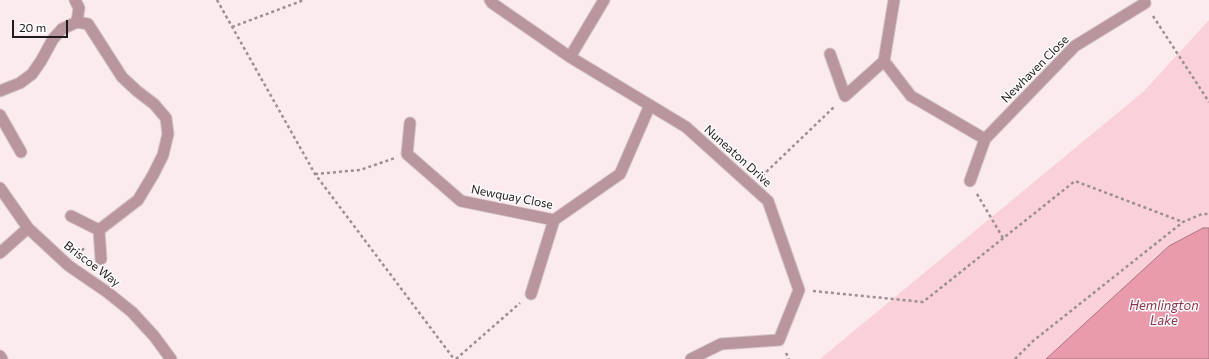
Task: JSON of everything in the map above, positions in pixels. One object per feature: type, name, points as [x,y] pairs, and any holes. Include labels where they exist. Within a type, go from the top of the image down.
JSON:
[{"type":"street","points":[[75,0],[79,8],[77,22]]},
{"type":"street","name":"Nuneaton Drive","points":[[490,0],[492,3],[570,57],[686,127],[768,201],[799,290]]},
{"type":"street","points":[[570,57],[604,0]]},
{"type":"street","points":[[830,54],[845,96],[884,61],[894,0]]},
{"type":"street","name":"Newhaven Close","points":[[970,181],[985,139],[1074,46],[1144,2]]},
{"type":"street","points":[[0,91],[20,83],[32,74],[53,39],[62,29],[77,22],[88,24],[122,78],[137,92],[154,104],[166,118],[168,134],[163,155],[153,176],[138,200],[99,230]]},
{"type":"street","points":[[884,61],[911,96],[985,139]]},
{"type":"street","name":"Newquay Close","points":[[407,154],[461,201],[554,220],[620,174],[650,106]]},
{"type":"street","points":[[0,114],[21,152]]},
{"type":"street","points":[[407,154],[410,123]]},
{"type":"street","name":"Briscoe Way","points":[[0,188],[28,228],[69,266],[107,292],[132,312],[154,336],[171,359]]},
{"type":"street","points":[[71,216],[99,230]]},
{"type":"street","points":[[531,294],[554,220]]},
{"type":"street","points":[[0,252],[28,228]]},
{"type":"street","points":[[99,230],[102,259]]},
{"type":"street","points":[[691,359],[721,344],[780,340],[799,290]]},
{"type":"path","points":[[217,0],[315,174],[455,359],[531,294]]},
{"type":"path","points":[[232,27],[304,0]]},
{"type":"path","points":[[1144,2],[1209,102]]},
{"type":"path","points":[[752,186],[845,96]]},
{"type":"path","points":[[315,174],[360,170],[407,154]]},
{"type":"path","points":[[970,181],[1003,238]]},
{"type":"path","points":[[799,290],[923,302],[1074,181],[1183,222]]},
{"type":"path","points":[[1015,359],[1033,341],[1183,222],[1202,214],[1209,214]]},
{"type":"shaded area","points":[[1209,20],[1209,359],[820,359],[1144,91]]},
{"type":"water","name":"Hemlington Lake","points":[[1203,228],[1209,228],[1209,359],[1046,359],[1169,246]]}]
